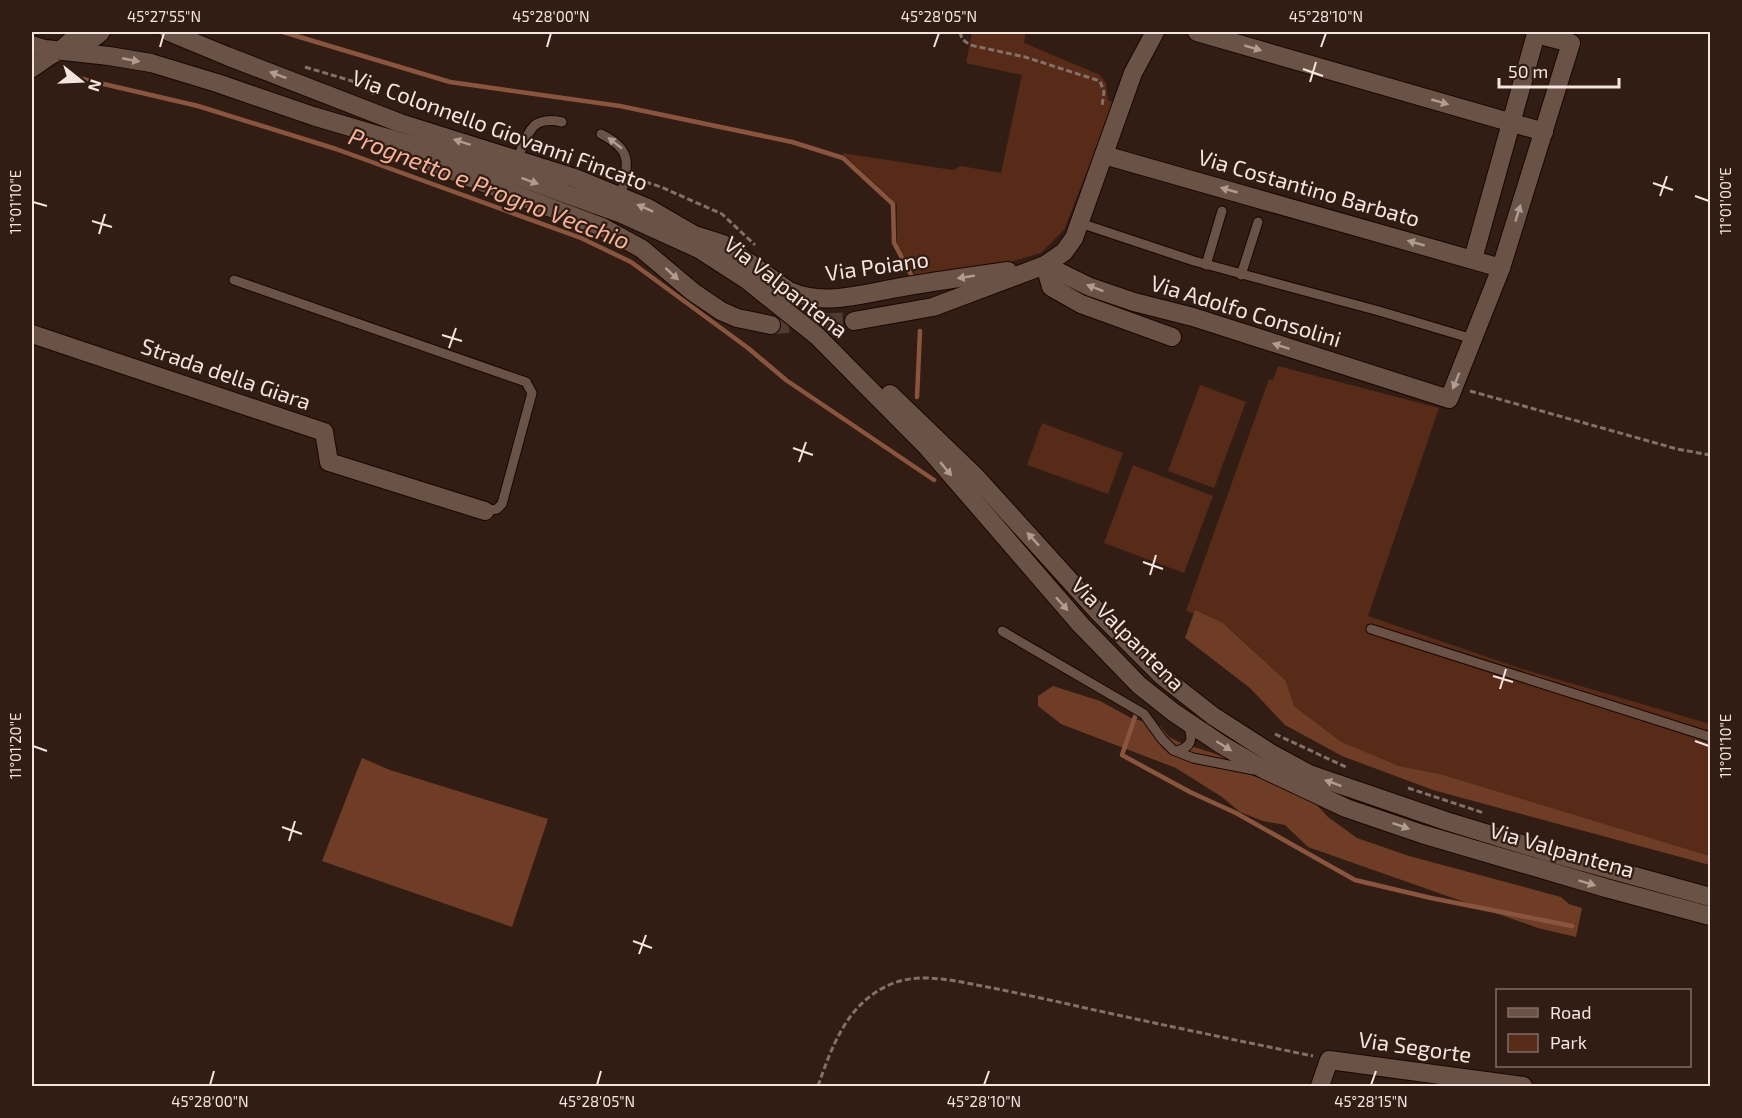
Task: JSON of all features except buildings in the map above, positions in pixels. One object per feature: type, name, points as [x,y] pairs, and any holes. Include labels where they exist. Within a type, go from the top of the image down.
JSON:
[{"type":"street","points":[[32,68],[60,51],[77,32]]},
{"type":"street","points":[[60,51],[77,46],[101,32]]},
{"type":"street","name":"Via Colonnello Giovanni Fincato","points":[[169,32],[400,123],[575,178],[664,217],[696,236],[749,270],[806,313],[976,477],[1100,614]]},
{"type":"street","name":"Via Poiano","points":[[854,321],[933,307],[1045,265],[1064,252],[1074,238],[1080,223],[1133,73],[1155,32]]},
{"type":"street","points":[[1197,32],[1544,132]]},
{"type":"street","points":[[1454,386],[1501,268],[1571,43],[1536,34],[1473,259]]},
{"type":"street","name":"Via Colonnello Giovanni Fincato","points":[[32,45],[151,63],[313,116],[519,177],[622,214],[661,232]]},
{"type":"street","points":[[313,116],[555,211],[602,227],[642,249],[693,292],[721,311],[737,318],[771,325]]},
{"type":"street","name":"Via Costantino Barbato","points":[[1104,154],[1501,268]]},
{"type":"street","name":"Via Valpantena","points":[[661,232],[699,249],[747,280],[817,336],[928,448],[1080,624],[1139,685],[1222,745],[1270,773],[1346,808],[1422,834],[1710,916]]},
{"type":"street","name":"Via Poiano","points":[[696,236],[723,244],[789,291],[814,298],[856,296],[1045,265]]},
{"type":"street","name":"Via Adolfo Consolini","points":[[1045,265],[1051,287],[1081,304],[1172,337]]},
{"type":"street","name":"Via Adolfo Consolini","points":[[1045,265],[1090,287],[1134,302],[1193,317],[1449,399],[1454,386]]},
{"type":"street","name":"Strada della Giara","points":[[32,334],[324,432],[329,462],[485,511]]},
{"type":"street","name":"Via Valpantena","points":[[1100,614],[1162,676],[1213,716],[1272,754],[1309,774],[1446,821],[1554,854],[1710,897]]},
{"type":"street","name":"Via Valpantena","points":[[1666,905],[1710,924]]},
{"type":"street","name":"Via Segorte","points":[[1320,1086],[1329,1060],[1523,1086]]},
{"type":"lane","points":[[517,160],[533,126],[541,120],[562,122]]},
{"type":"lane","points":[[601,134],[613,140],[625,152],[628,163],[621,197]]},
{"type":"lane","points":[[1206,265],[1222,211]]},
{"type":"lane","points":[[1241,275],[1258,222]]},
{"type":"lane","points":[[1080,223],[1206,265],[1379,311],[1473,339]]},
{"type":"lane","points":[[234,280],[526,382],[532,393],[502,504],[496,509],[485,511]]},
{"type":"lane","points":[[1371,629],[1710,737]]},
{"type":"lane","points":[[1002,631],[1144,714],[1162,739],[1177,751],[1202,759],[1270,773]]},
{"type":"lane","points":[[1177,751],[1186,747],[1191,739],[1192,734],[1185,720]]},
{"type":"path","points":[[960,32],[962,39],[970,45],[1025,57],[1100,81],[1104,92],[1101,108],[1119,114]]},
{"type":"path","points":[[1454,386],[1677,449],[1710,455]]},
{"type":"path","points":[[818,1086],[843,1025],[856,1008],[888,985],[922,978],[949,979],[1329,1060]]},
{"type":"green space","points":[[972,32],[1026,32],[1024,43],[1100,75],[1106,83],[1108,100],[1114,103],[1064,230],[1041,253],[1003,264],[916,276],[897,245],[897,204],[842,153],[953,170],[961,166],[1001,173],[1022,75],[966,63]]},
{"type":"green space","points":[[1278,366],[1439,408],[1368,616],[1522,669],[1710,724],[1710,856],[1440,774],[1399,766],[1341,743],[1294,706],[1286,681],[1227,626],[1186,611],[1269,379],[1273,380]]},
{"type":"green space","points":[[1200,385],[1246,402],[1214,488],[1168,471]]},
{"type":"green space","points":[[1042,423],[1123,453],[1108,494],[1027,465]]},
{"type":"green space","points":[[1133,465],[1213,496],[1184,573],[1104,543]]},
{"type":"shaded area","points":[[1195,610],[1223,623],[1286,681],[1294,706],[1341,742],[1399,766],[1440,774],[1710,856],[1710,865],[1433,790],[1342,756],[1285,725],[1250,688],[1185,638]]},
{"type":"shaded area","points":[[1053,686],[1100,701],[1131,718],[1160,726],[1169,737],[1234,760],[1242,771],[1256,777],[1302,789],[1328,817],[1357,838],[1409,856],[1561,897],[1569,904],[1582,908],[1576,937],[1538,928],[1308,847],[1285,825],[1263,821],[1240,812],[1222,797],[1176,768],[1061,724],[1038,706],[1038,696]]},
{"type":"shaded area","points":[[362,758],[390,770],[548,819],[512,927],[322,861]]},
{"type":"waterway","name":"Prognetto e Progno Vecchio","points":[[283,32],[450,82],[620,106],[792,142],[843,158],[893,204],[894,243],[914,280]]},
{"type":"waterway","name":"Prognetto e Progno Vecchio","points":[[78,78],[198,106],[336,149],[581,238],[631,262],[748,348],[786,380],[934,480]]},
{"type":"waterway","name":"Prognetto e Progno Vecchio","points":[[917,397],[920,331]]},
{"type":"waterway","name":"Prognetto e Progno Vecchio","points":[[1136,714],[1122,755],[1190,792],[1236,813],[1355,880],[1431,898],[1572,926]]},
{"type":"tunnel","points":[[771,325],[854,321]]}]
